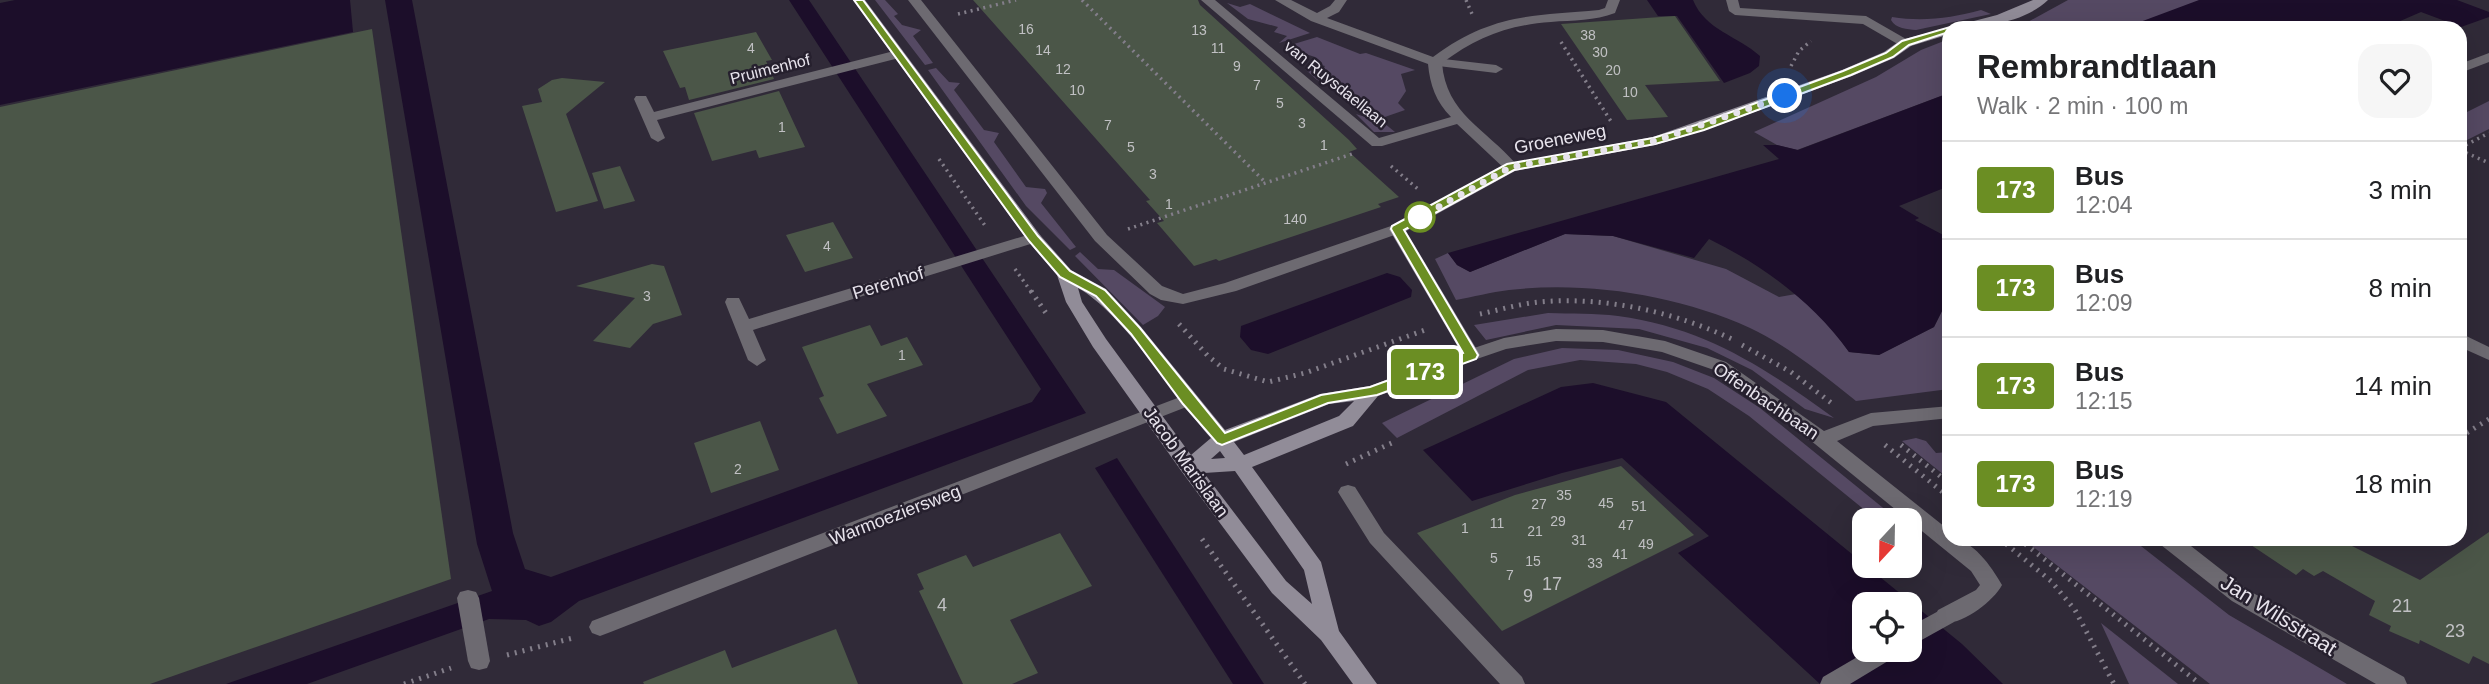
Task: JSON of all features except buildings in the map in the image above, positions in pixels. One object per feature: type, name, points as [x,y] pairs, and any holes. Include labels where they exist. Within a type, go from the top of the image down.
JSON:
[{"type":"main road","name":"Jacob Marislaan","points":[[859,0],[1034,239],[1065,274],[1100,293],[1135,331],[1222,439],[1314,568],[1329,634]]},
{"type":"main road","points":[[1997,21],[2024,11],[2042,0]]},
{"type":"main road","name":"Groeneweg","points":[[1397,229],[1511,167],[1655,141],[1700,127],[1847,73],[1889,55],[1906,43],[1942,32]]},
{"type":"main road","points":[[1397,229],[1471,355]]},
{"type":"main road","name":"Jacob Marislaan","points":[[1065,274],[1074,302],[1099,343],[1189,467],[1279,587],[1329,634],[1366,684]]},
{"type":"main road","name":"Offenbachbaan","points":[[1189,467],[1222,439],[1326,398],[1372,392],[1471,355]]},
{"type":"main road","name":"Offenbachbaan","points":[[1189,467],[1240,464],[1346,421],[1372,392]]},
{"type":"street","points":[[914,0],[1101,238]]},
{"type":"street","name":"van Ruysdaellaan","points":[[1207,0],[1377,143],[1459,119]]},
{"type":"street","points":[[1281,0],[1316,18],[1389,48],[1435,61],[1496,69]]},
{"type":"street","points":[[1316,18],[1335,9],[1341,0]]},
{"type":"street","points":[[1511,167],[1503,156],[1459,119],[1441,96],[1434,80],[1435,61],[1460,41],[1480,31],[1510,21],[1547,16],[1601,14],[1611,9],[1614,0]]},
{"type":"street","points":[[1732,0],[1735,11],[1866,20],[1906,43]]},
{"type":"street","name":"Pruimenhof","points":[[649,118],[898,54]]},
{"type":"street","points":[[2467,66],[2489,57]]},
{"type":"street","points":[[641,99],[657,138]]},
{"type":"street","name":"Groeneweg","points":[[1101,238],[1156,290],[1182,299],[1230,287],[1397,229]]},
{"type":"street","name":"Perenhof","points":[[743,327],[1034,239]]},
{"type":"street","points":[[733,302],[757,360]]},
{"type":"street","name":"Offenbachbaan","points":[[1471,355],[1504,344],[1556,335],[1603,335],[1665,347],[1720,366],[1822,439],[1942,536]]},
{"type":"street","points":[[2467,343],[2489,354]]},
{"type":"street","name":"Warmoeziersweg","points":[[600,627],[1188,400]]},
{"type":"street","points":[[1822,439],[1865,422],[1942,413]]},
{"type":"street","points":[[1348,492],[1377,538],[1514,684]]},
{"type":"street","name":"Offenbachbaan","points":[[1922,631],[1983,596],[1991,585],[1978,565],[1954,546]]},
{"type":"street","name":"Jan Wilsstraat","points":[[2177,546],[2239,595],[2396,684]]},
{"type":"street","points":[[468,598],[479,661]]},
{"type":"street","points":[[1831,684],[1868,662]]},
{"type":"path","points":[[930,21],[1016,0]]},
{"type":"path","points":[[1082,0],[1265,183]]},
{"type":"path","points":[[1547,16],[1615,127]]},
{"type":"path","points":[[2467,145],[2489,133]]},
{"type":"path","points":[[1101,238],[1358,152]]},
{"type":"path","points":[[2467,152],[2489,163]]},
{"type":"path","points":[[1390,164],[1427,198],[1443,204]]},
{"type":"path","points":[[1174,318],[1208,356],[1224,369],[1245,377],[1268,382],[1305,373],[1342,359]]},
{"type":"path","points":[[2467,433],[2489,419]]},
{"type":"path","points":[[1865,422],[1942,478]]},
{"type":"path","points":[[1865,422],[1942,491]]},
{"type":"path","points":[[2008,546],[2051,581],[2075,610],[2114,684]]},
{"type":"path","points":[[2028,546],[2200,684]]},
{"type":"shaded area","points":[[15,0],[350,0],[353,32],[0,105],[0,3]]},
{"type":"shaded area","points":[[385,0],[412,0],[513,533],[525,569],[551,577],[1032,402],[1041,389],[789,0],[809,0],[1086,413],[579,601],[551,622],[539,626],[526,620],[489,619],[307,684],[226,684],[492,591],[477,544]]},
{"type":"shaded area","points":[[875,0],[885,0],[898,14],[894,16],[902,25],[921,30],[913,36],[933,63],[925,65]]},
{"type":"shaded area","points":[[1647,0],[1693,0],[1705,19],[1760,56],[1759,66],[1750,73],[1724,83],[1677,16],[1658,16]]},
{"type":"shaded area","points":[[2068,0],[2205,0],[2147,21],[2030,21]]},
{"type":"shaded area","points":[[2199,0],[2457,0],[2489,12],[2489,17],[2467,25],[2467,21],[2445,21],[2421,12],[2400,21],[2143,21]]},
{"type":"shaded area","points":[[1227,3],[1240,7],[1250,4],[1310,33],[1279,43],[1287,36],[1274,32],[1278,27],[1248,19]]},
{"type":"shaded area","points":[[1981,10],[1991,14],[1958,21],[1942,21],[1942,24],[1916,30],[1899,27],[1891,20],[1892,17],[1915,19]]},
{"type":"shaded area","points":[[1317,37],[1360,54],[1366,53],[1415,70],[1401,74],[1406,91],[1398,103],[1405,110],[1379,119],[1395,132],[1374,132],[1356,114],[1368,118],[1375,109],[1362,105],[1365,101],[1348,96],[1353,90],[1317,80],[1305,69],[1320,73],[1325,66],[1311,62],[1315,57],[1284,47]]},
{"type":"shaded area","points":[[1942,42],[1942,96],[1797,150],[1777,145],[1754,132],[1876,77],[1921,50]]},
{"type":"shaded area","points":[[936,68],[949,82],[960,83],[954,90],[984,130],[999,133],[994,142],[1026,187],[1045,189],[1047,193],[1041,203],[1076,247],[1070,250],[1026,206],[928,70]]},
{"type":"shaded area","points":[[1942,96],[1942,189],[1899,206],[1919,218],[1915,220],[1942,234],[1942,311],[1934,327],[1879,355],[1849,352],[1820,317],[1786,287],[1749,261],[1709,239],[1694,258],[1613,236],[1565,234],[1470,272],[1457,265],[1448,253],[1779,159],[1763,145],[1798,150]]},
{"type":"shaded area","points":[[2489,101],[2489,129],[2467,140],[2467,112]]},
{"type":"shaded area","points":[[1565,234],[1613,236],[1726,269],[1779,297],[1796,294],[1828,323],[1849,352],[1879,355],[1934,327],[1942,311],[1942,390],[1856,401],[1792,352],[1750,328],[1693,307],[1632,293],[1601,289],[1539,288],[1502,291],[1456,300],[1435,259],[1448,253],[1457,265],[1470,272]]},
{"type":"shaded area","points":[[1080,252],[1098,269],[1114,270],[1165,307],[1158,316],[1143,325],[1075,256]]},
{"type":"shaded area","points":[[1387,273],[1400,277],[1412,290],[1411,297],[1268,354],[1251,350],[1240,337],[1241,326]]},
{"type":"shaded area","points":[[1548,313],[1618,316],[1650,322],[1707,340],[1759,367],[1834,418],[1805,409],[1752,370],[1707,348],[1639,329],[1556,325],[1486,340],[1474,325]]},
{"type":"shaded area","points":[[1562,348],[1618,350],[1673,362],[1714,378],[1760,408],[1883,508],[1862,508],[1749,416],[1708,389],[1667,372],[1636,364],[1580,360],[1528,370],[1397,438],[1382,423],[1514,359]]},
{"type":"shaded area","points":[[1593,383],[1666,402],[1852,554],[1852,578],[1881,578],[1898,592],[1852,592],[1852,662],[1922,662],[1922,611],[1962,644],[2003,684],[1820,684],[1678,553],[1709,536],[1622,458],[1562,473],[1472,501],[1423,450],[1561,387]]},
{"type":"shaded area","points":[[1916,438],[1926,441],[1936,453],[1942,453],[1942,473],[1902,441]]},
{"type":"shaded area","points":[[1117,458],[1264,684],[1233,684],[1095,468]]},
{"type":"shaded area","points":[[2032,546],[2141,546],[2229,615],[2347,684],[2210,684]]},
{"type":"shaded area","points":[[2101,623],[2178,684],[2129,684]]},
{"type":"bus line","name":"173","points":[[859,0],[1034,239],[1065,274],[1100,293],[1135,331],[1222,439],[1326,398],[1372,392],[1471,355],[1397,229],[1511,167],[1655,141],[1700,127],[1847,73],[1889,55],[1906,43],[1942,32]]},
{"type":"route","points":[[1420,217],[1413,221],[1511,167],[1655,141],[1785,96]]}]
